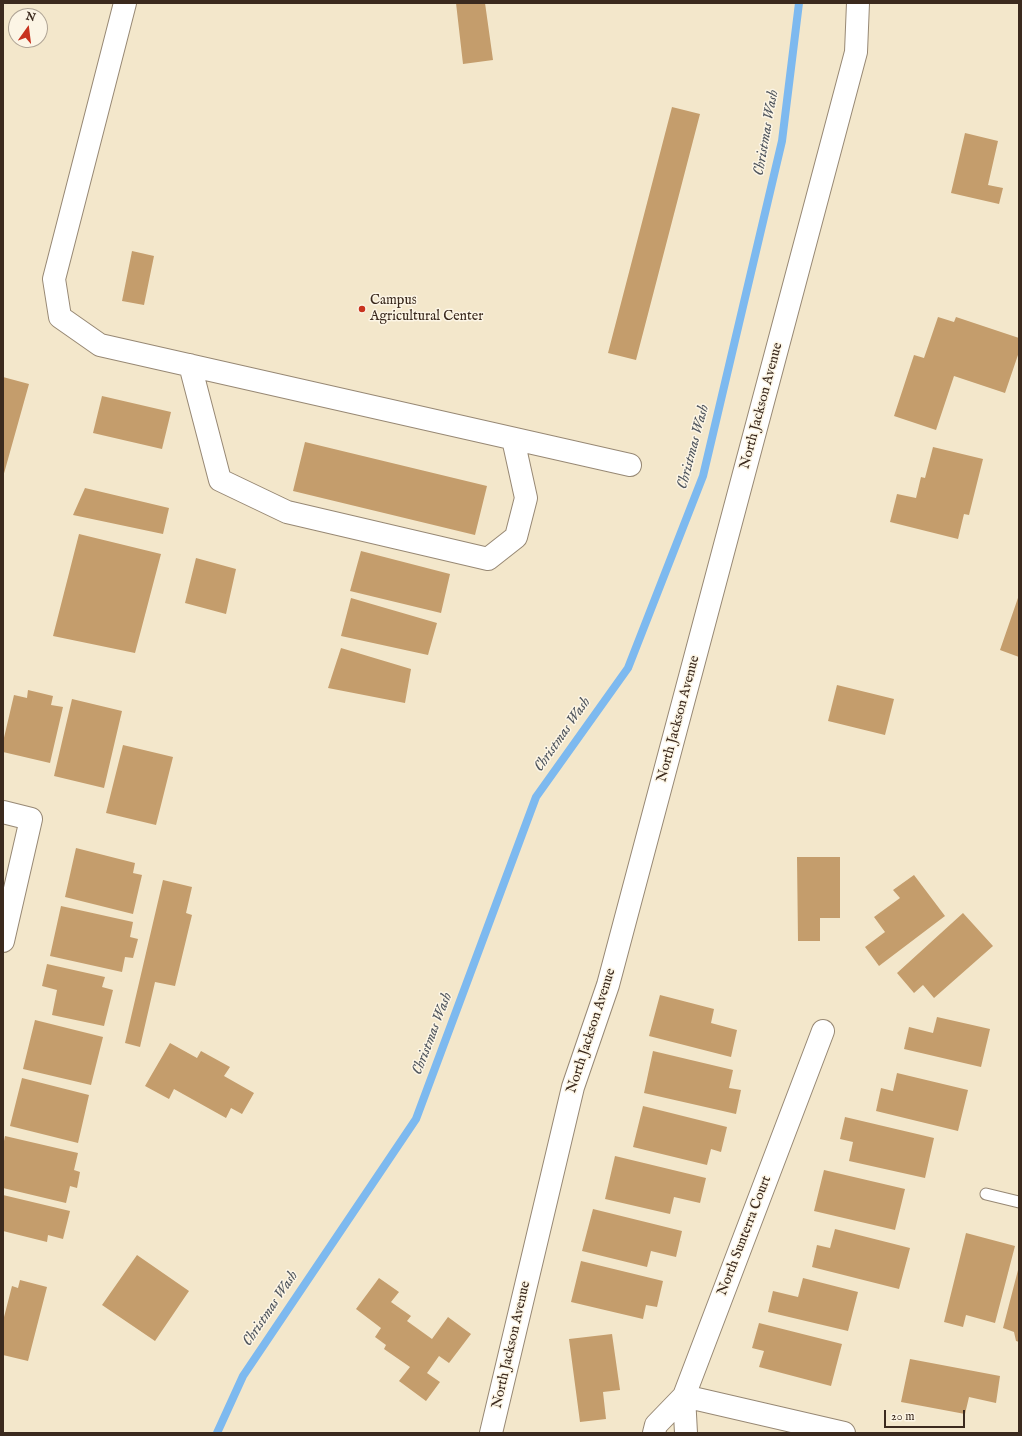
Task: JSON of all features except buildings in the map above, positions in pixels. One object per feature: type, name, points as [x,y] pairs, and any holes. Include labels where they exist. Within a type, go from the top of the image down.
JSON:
[{"type":"street","points":[[125,3],[54,279],[60,317],[100,345],[630,465]]},
{"type":"street","name":"North Jackson Avenue","points":[[491,1433],[573,1087],[608,986],[856,52],[858,3]]},
{"type":"street","points":[[190,365],[220,480],[287,512],[488,559],[516,537],[526,498],[513,439]]},
{"type":"street","points":[[3,812],[31,819],[3,941]]},
{"type":"street","name":"North Sunterra Court","points":[[654,1433],[656,1425],[684,1396],[823,1031]]},
{"type":"street","points":[[686,1433],[684,1396],[844,1433]]},
{"type":"lane","points":[[986,1194],[1019,1202]]},
{"type":"waterway","name":"Christmas Wash","points":[[217,1433],[243,1376],[416,1119],[536,797],[628,668],[703,476],[782,141],[799,3]]},
{"type":"place","name":"Campus Agricultural Center","points":[[362,309]]}]
